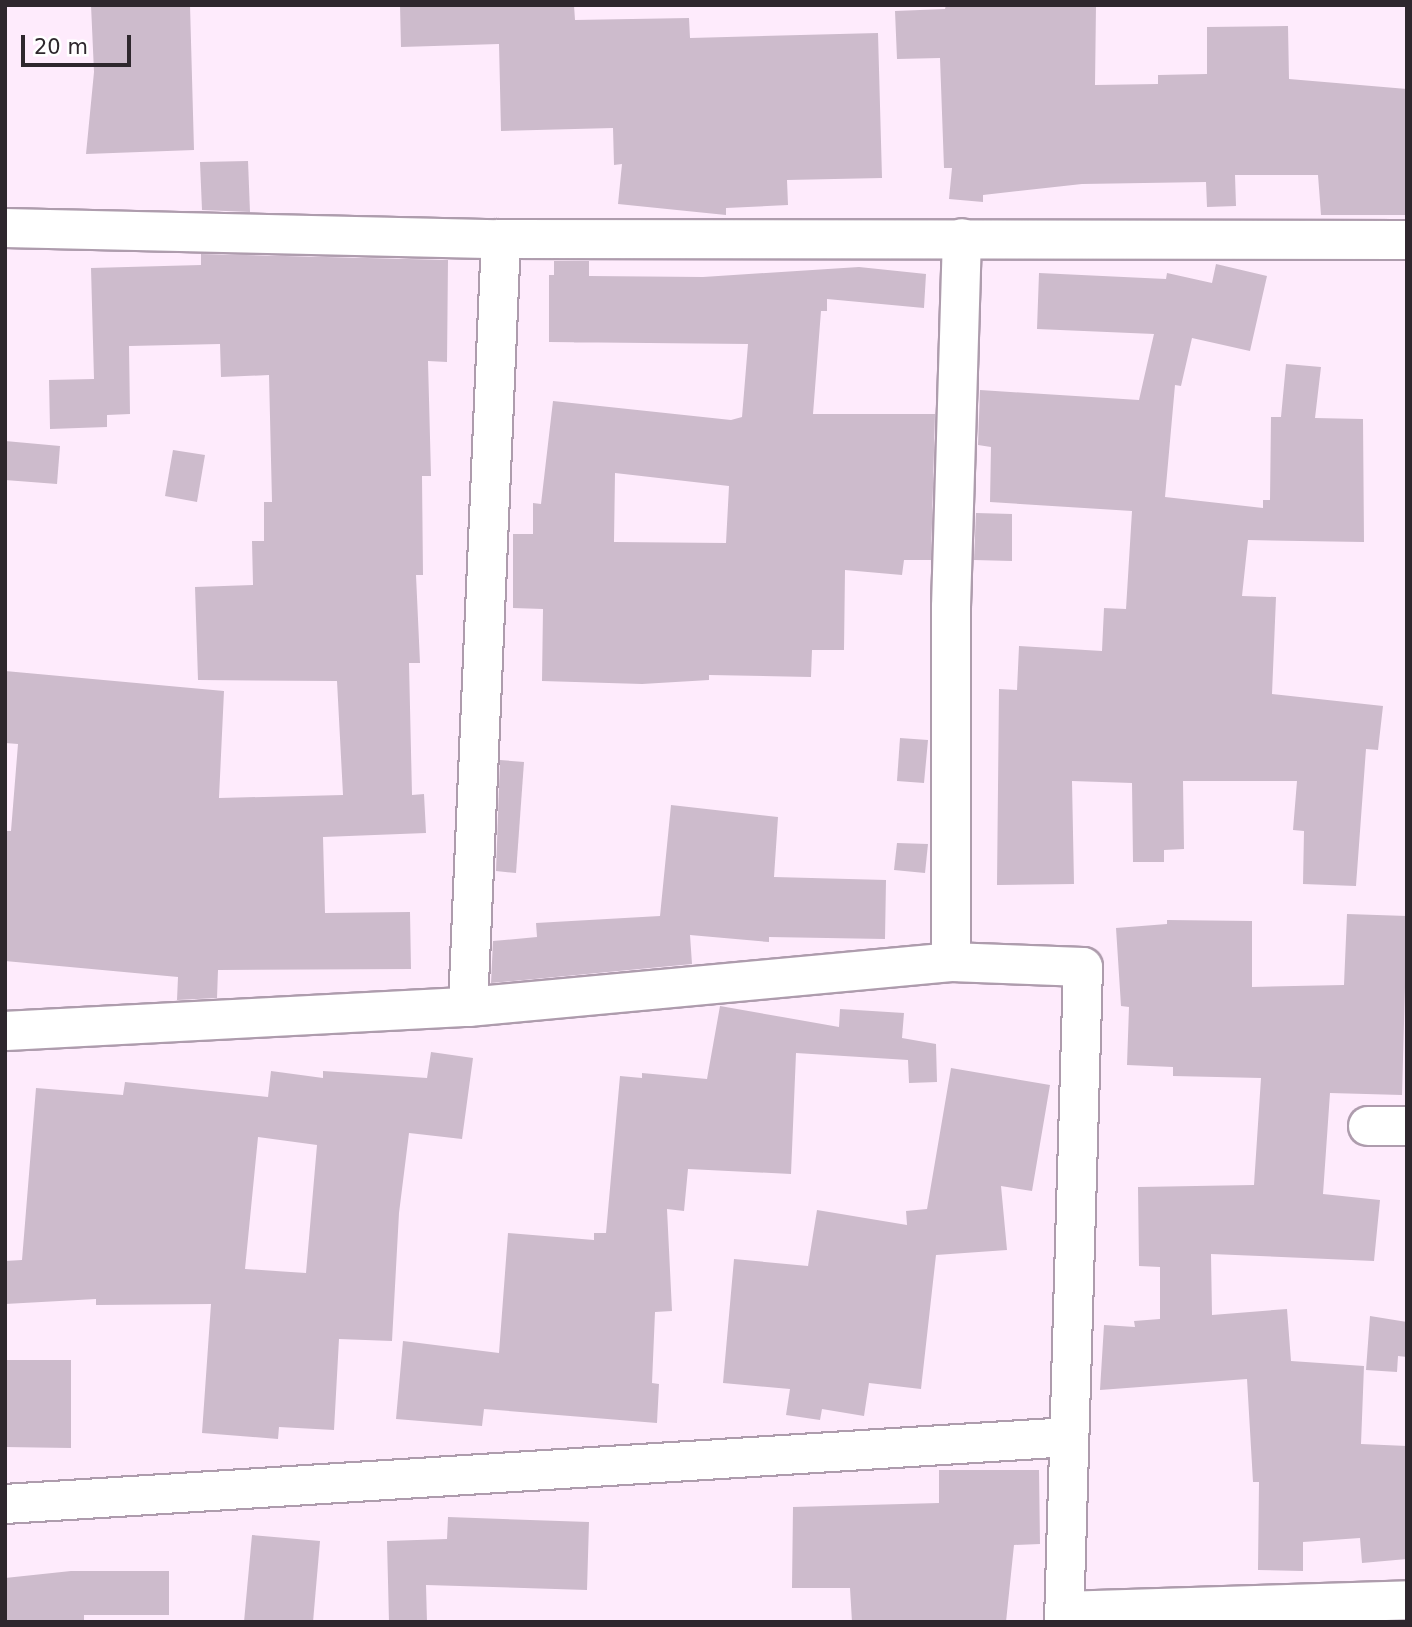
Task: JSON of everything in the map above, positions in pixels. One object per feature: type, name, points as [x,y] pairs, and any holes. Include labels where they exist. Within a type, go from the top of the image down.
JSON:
[{"type":"street","points":[[5,228],[501,239],[1407,240]]},
{"type":"street","points":[[951,962],[951,607],[962,238]]},
{"type":"street","points":[[468,1007],[501,239]]},
{"type":"street","points":[[5,1031],[468,1007],[951,962],[1083,967],[1065,1616],[1407,1600]]},
{"type":"street","points":[[1368,1126],[1407,1126]]},
{"type":"street","points":[[5,1504],[1069,1437]]},
{"type":"building","points":[[91,5],[190,5],[194,150],[86,154],[94,72]]},
{"type":"building","points":[[400,5],[574,5],[575,20],[689,18],[690,38],[878,33],[882,178],[787,180],[788,205],[726,208],[726,215],[618,204],[622,164],[614,165],[613,128],[501,131],[499,44],[401,47]]},
{"type":"building","points":[[946,5],[1096,5],[1095,85],[1158,84],[1158,75],[1207,74],[1207,27],[1288,26],[1289,79],[1407,89],[1407,215],[1321,215],[1318,175],[1235,175],[1236,206],[1207,207],[1206,182],[1082,184],[983,195],[983,202],[949,199],[952,168],[944,168],[940,58],[897,59],[895,11],[945,9]]},
{"type":"building","points":[[248,161],[250,212],[202,210],[200,162]]},
{"type":"building","points":[[201,254],[448,260],[447,362],[428,361],[431,476],[422,476],[423,575],[416,575],[420,663],[409,663],[412,795],[424,794],[426,833],[323,837],[325,913],[410,912],[411,969],[218,970],[217,998],[177,1000],[178,977],[5,961],[5,831],[11,831],[18,744],[5,743],[5,671],[224,691],[219,798],[343,795],[337,681],[198,680],[195,587],[253,585],[252,541],[264,541],[264,502],[272,502],[269,375],[221,377],[220,344],[129,346],[130,414],[107,415],[107,427],[50,429],[49,380],[94,379],[91,268],[201,265]]},
{"type":"building","points":[[554,261],[589,261],[589,276],[703,277],[859,267],[926,274],[924,308],[827,299],[827,311],[821,311],[813,414],[935,414],[931,560],[904,560],[902,575],[845,570],[844,650],[812,650],[811,677],[709,675],[709,680],[642,684],[542,681],[543,609],[513,608],[513,534],[533,534],[533,503],[541,504],[553,401],[731,420],[742,417],[748,344],[549,342],[549,275],[554,275]],"holes":[[[615,473],[729,486],[726,543],[614,542]]]},
{"type":"building","points":[[1216,264],[1267,276],[1250,351],[1192,338],[1181,386],[1175,385],[1165,497],[1263,508],[1263,500],[1270,500],[1271,417],[1281,417],[1286,364],[1321,367],[1315,418],[1363,419],[1364,542],[1248,540],[1242,596],[1276,597],[1272,694],[1383,706],[1378,750],[1366,749],[1356,886],[1303,884],[1304,831],[1293,830],[1297,781],[1183,781],[1184,849],[1164,850],[1164,862],[1133,862],[1132,783],[1072,781],[1074,884],[997,885],[999,689],[1017,690],[1019,646],[1102,651],[1104,608],[1126,609],[1132,511],[990,502],[991,447],[978,445],[980,390],[1139,400],[1154,334],[1037,329],[1039,273],[1166,279],[1167,273],[1212,283]]},
{"type":"building","points":[[5,441],[60,446],[57,484],[5,480]]},
{"type":"building","points":[[173,450],[205,455],[197,502],[165,496]]},
{"type":"building","points":[[976,513],[1012,514],[1012,561],[974,560]]},
{"type":"building","points":[[900,738],[928,740],[924,783],[897,781]]},
{"type":"building","points":[[500,760],[524,762],[516,873],[496,871]]},
{"type":"building","points":[[671,805],[778,817],[774,877],[886,880],[885,939],[769,937],[769,942],[690,935],[692,964],[491,983],[493,941],[537,937],[536,923],[660,916]]},
{"type":"building","points":[[897,843],[928,844],[925,873],[894,870]]},
{"type":"building","points":[[1347,914],[1407,916],[1402,1095],[1330,1093],[1323,1194],[1380,1200],[1374,1261],[1211,1254],[1212,1315],[1287,1309],[1291,1361],[1364,1366],[1361,1444],[1407,1446],[1407,1559],[1362,1563],[1360,1538],[1303,1542],[1303,1571],[1258,1570],[1259,1482],[1253,1482],[1247,1379],[1100,1390],[1104,1325],[1135,1327],[1134,1321],[1160,1319],[1160,1267],[1139,1266],[1138,1187],[1254,1185],[1261,1078],[1173,1076],[1173,1067],[1127,1065],[1129,1007],[1121,1006],[1116,928],[1167,924],[1167,920],[1252,921],[1252,987],[1344,985]]},
{"type":"building","points":[[720,1006],[839,1027],[840,1009],[904,1013],[902,1038],[936,1044],[937,1082],[909,1083],[908,1060],[796,1053],[791,1174],[688,1169],[684,1211],[667,1209],[672,1311],[655,1312],[652,1383],[659,1384],[657,1423],[484,1409],[482,1426],[396,1419],[403,1341],[499,1353],[508,1233],[594,1240],[594,1233],[606,1233],[620,1076],[642,1078],[642,1073],[707,1079]]},
{"type":"building","points":[[431,1052],[473,1058],[462,1139],[409,1133],[399,1213],[392,1341],[339,1339],[334,1430],[279,1427],[278,1439],[202,1433],[211,1304],[96,1305],[96,1299],[5,1304],[5,1261],[22,1260],[36,1088],[123,1095],[125,1082],[268,1097],[271,1071],[323,1078],[323,1071],[427,1078]],"holes":[[[258,1137],[317,1145],[306,1273],[245,1269]]]},
{"type":"building","points":[[951,1068],[1050,1085],[1032,1191],[1001,1186],[1007,1250],[936,1255],[921,1389],[869,1383],[864,1416],[822,1409],[820,1420],[786,1415],[790,1389],[723,1383],[734,1259],[808,1266],[817,1210],[907,1225],[906,1211],[927,1209]]},
{"type":"building","points":[[1370,1316],[1407,1322],[1407,1357],[1398,1356],[1397,1372],[1366,1370]]},
{"type":"building","points":[[5,1360],[71,1360],[71,1448],[5,1447]]},
{"type":"building","points":[[939,1470],[1039,1470],[1040,1544],[1014,1545],[1006,1622],[852,1622],[850,1588],[792,1588],[793,1507],[939,1503]]},
{"type":"building","points":[[448,1517],[589,1522],[587,1590],[426,1585],[427,1622],[389,1622],[387,1541],[447,1539]]},
{"type":"building","points":[[252,1535],[320,1541],[313,1622],[244,1622]]},
{"type":"building","points":[[71,1571],[169,1571],[169,1615],[84,1615],[84,1622],[5,1622],[5,1578]]}]
